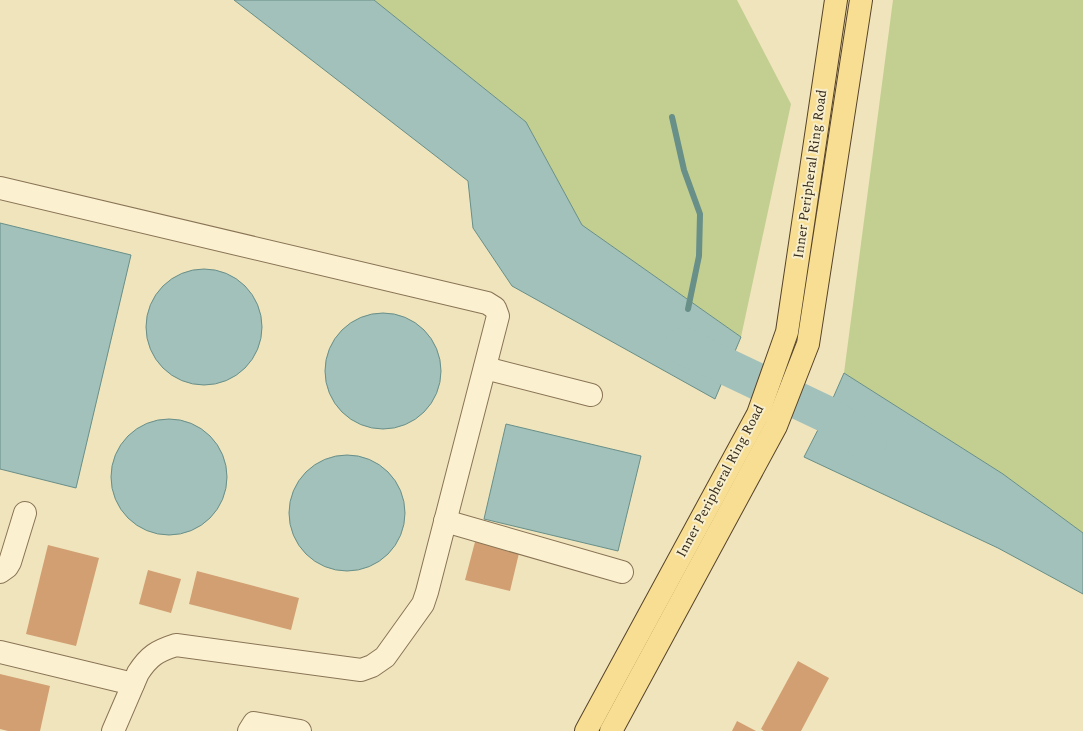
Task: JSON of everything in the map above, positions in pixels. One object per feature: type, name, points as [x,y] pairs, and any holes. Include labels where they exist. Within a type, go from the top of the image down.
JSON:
[{"type":"main road","name":"Inner Peripheral Ring Road","points":[[586,731],[767,420],[787,332],[836,0]]},
{"type":"main road","name":"Inner Peripheral Ring Road","points":[[611,731],[767,420],[808,344],[861,0]]},
{"type":"street","points":[[0,188],[486,303],[495,308],[498,316],[423,604],[385,657],[372,666],[361,670],[176,645],[162,649],[151,657],[138,673],[113,731]]},
{"type":"street","points":[[485,368],[591,395]]},
{"type":"street","points":[[0,572],[7,567],[10,562],[25,513]]},
{"type":"street","points":[[445,521],[622,572]]},
{"type":"street","points":[[0,652],[133,684]]},
{"type":"street","points":[[249,731],[254,723],[300,731]]},
{"type":"green space","points":[[374,0],[737,0],[791,104],[741,337],[582,225],[526,122]]},
{"type":"green space","points":[[893,0],[1083,0],[1083,533],[1003,474],[844,373]]},
{"type":"water","points":[[234,0],[374,0],[526,122],[582,225],[741,337],[715,399],[512,286],[473,228],[468,181]]},
{"type":"water","points":[[0,223],[131,255],[76,488],[0,469]]},
{"type":"water","points":[[204,269],[226,274],[245,286],[257,305],[262,327],[257,349],[245,368],[226,380],[204,385],[182,380],[163,368],[151,349],[146,327],[151,305],[163,286],[182,274]]},
{"type":"water","points":[[383,313],[405,318],[424,330],[436,349],[441,371],[436,393],[424,412],[405,424],[383,429],[361,424],[342,412],[330,393],[325,371],[330,349],[342,330],[361,318]]},
{"type":"water","points":[[844,373],[1003,474],[1083,533],[1083,594],[998,548],[804,457],[826,414]]},
{"type":"water","points":[[169,419],[191,424],[210,436],[222,455],[227,477],[222,499],[210,518],[191,530],[169,535],[147,530],[128,518],[116,499],[111,477],[116,455],[128,436],[147,424]]},
{"type":"water","points":[[506,424],[641,456],[618,551],[484,519]]},
{"type":"water","points":[[347,455],[369,460],[388,472],[400,491],[405,513],[400,535],[388,554],[369,566],[347,571],[325,566],[306,554],[294,535],[289,513],[294,491],[306,472],[325,460]]},
{"type":"building","points":[[476,538],[520,549],[510,591],[465,580]]},
{"type":"building","points":[[48,545],[99,558],[76,646],[26,634]]},
{"type":"building","points":[[148,570],[181,579],[171,613],[139,604]]},
{"type":"building","points":[[197,571],[299,598],[291,630],[189,604]]},
{"type":"building","points":[[798,661],[829,678],[801,731],[764,731],[761,729]]},
{"type":"building","points":[[0,674],[50,686],[40,731],[8,731],[0,729]]},
{"type":"building","points":[[737,721],[756,731],[732,731]]},
{"type":"waterway","points":[[672,117],[684,170],[700,214],[699,256],[688,309]]},
{"type":"waterway","points":[[683,346],[826,414],[868,443]]}]
